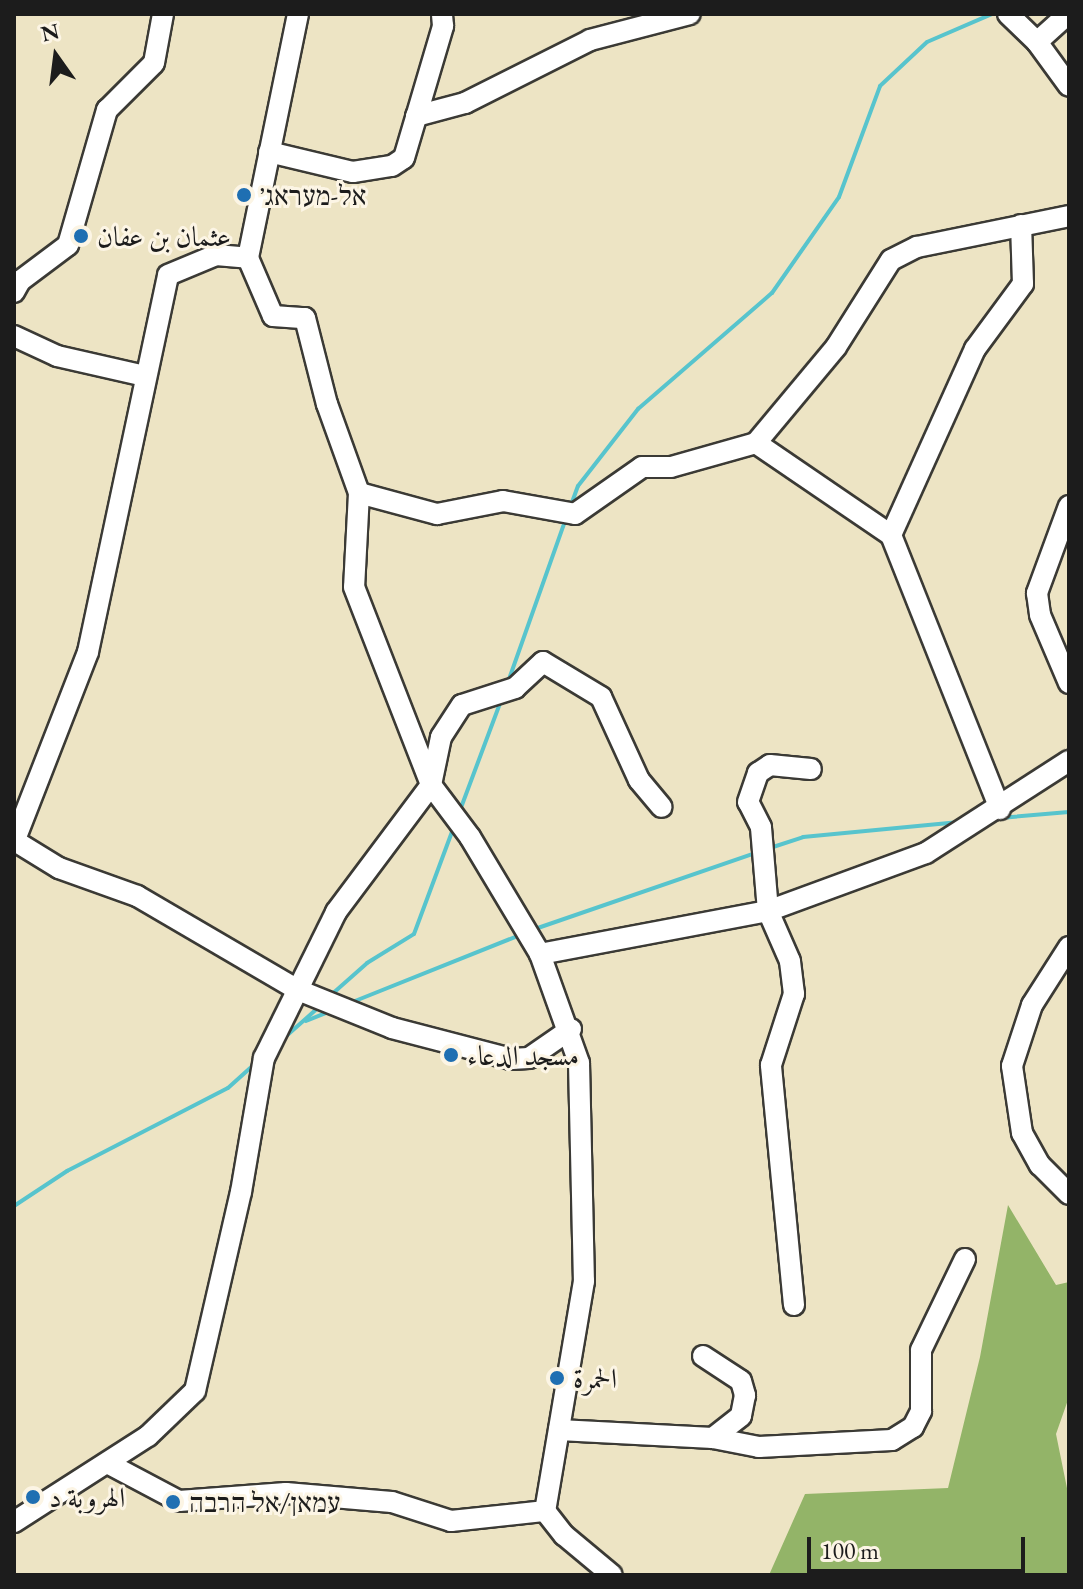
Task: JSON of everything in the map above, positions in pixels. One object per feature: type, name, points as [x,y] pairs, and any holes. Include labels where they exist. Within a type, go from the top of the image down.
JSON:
[{"type":"street","points":[[14,292],[20,281],[68,245],[107,110],[154,63],[163,14]]},
{"type":"street","points":[[298,14],[248,258],[273,316],[305,318],[327,404],[359,493],[354,587],[431,785],[470,837],[540,954],[571,1029],[579,1063],[584,1281],[545,1511],[564,1535],[612,1575]]},
{"type":"street","points":[[269,152],[353,172],[392,166],[404,158],[443,26],[442,14]]},
{"type":"street","points":[[416,116],[465,103],[590,40],[690,14]]},
{"type":"street","points":[[1008,14],[1037,42],[1069,86]]},
{"type":"street","points":[[1037,42],[1068,14]]},
{"type":"street","points":[[359,493],[437,514],[503,501],[575,514],[642,467],[726,455],[756,443],[836,347],[891,260],[917,247],[1069,216]]},
{"type":"street","points":[[891,535],[975,349],[1023,284],[1021,225]]},
{"type":"street","points":[[248,258],[216,255],[168,275],[144,376],[88,652],[14,842],[59,868],[137,896],[298,990],[392,1028],[511,1059],[529,1058],[571,1029]]},
{"type":"street","points":[[14,336],[57,356],[144,376]]},
{"type":"street","points":[[756,443],[891,535],[1000,809]]},
{"type":"street","points":[[1069,506],[1037,593],[1040,615],[1069,683]]},
{"type":"street","points":[[14,1522],[109,1464],[195,1391],[241,1192],[264,1058],[336,912],[431,785],[441,737],[462,705],[515,688],[543,662],[601,697],[639,780],[662,807]]},
{"type":"street","points":[[540,954],[768,911],[926,853],[1000,809],[1069,761]]},
{"type":"street","points":[[794,1305],[771,1065],[794,994],[790,961],[768,911],[761,827],[748,802],[758,773],[770,765],[811,769]]},
{"type":"street","points":[[1069,947],[1032,1005],[1012,1066],[1022,1133],[1040,1165],[1069,1194]]},
{"type":"street","points":[[559,1430],[713,1438],[759,1447],[892,1440],[913,1427],[921,1411],[921,1350],[965,1259]]},
{"type":"street","points":[[703,1356],[741,1381],[745,1395],[741,1416],[713,1438]]},
{"type":"street","points":[[109,1464],[179,1501],[286,1493],[392,1502],[451,1521],[545,1511]]},
{"type":"green space","points":[[1008,1205],[1056,1285],[1069,1282],[1069,1397],[1056,1434],[1069,1498],[1069,1575],[769,1575],[805,1494],[948,1488],[980,1357]]},
{"type":"waterway","points":[[571,505],[578,486],[638,409],[772,293],[839,197],[880,86],[927,42],[992,14]]},
{"type":"waterway","points":[[508,682],[565,521]]},
{"type":"waterway","points":[[459,813],[502,698]]},
{"type":"waterway","points":[[1000,818],[1069,812]]},
{"type":"waterway","points":[[770,848],[803,837],[959,822]]},
{"type":"waterway","points":[[331,995],[367,963],[414,934],[453,829]]},
{"type":"waterway","points":[[532,930],[758,852]]},
{"type":"waterway","points":[[350,1003],[520,935]]},
{"type":"waterway","points":[[284,1038],[319,1007]]},
{"type":"waterway","points":[[306,1021],[331,1011]]},
{"type":"waterway","points":[[14,1206],[67,1171],[228,1088],[256,1063]]},
{"type":"place","name":"אל-מעראג׳","points":[[244,195]]},
{"type":"place","name":"عثمان بن عفان","points":[[81,236]]},
{"type":"place","name":"مسجد الدعاء","points":[[451,1055]]},
{"type":"place","name":"الحمرة","points":[[557,1378]]},
{"type":"place","name":"الهروبة د","points":[[33,1497]]},
{"type":"place","name":"עמאן/אל הרבה","points":[[173,1502]]}]
